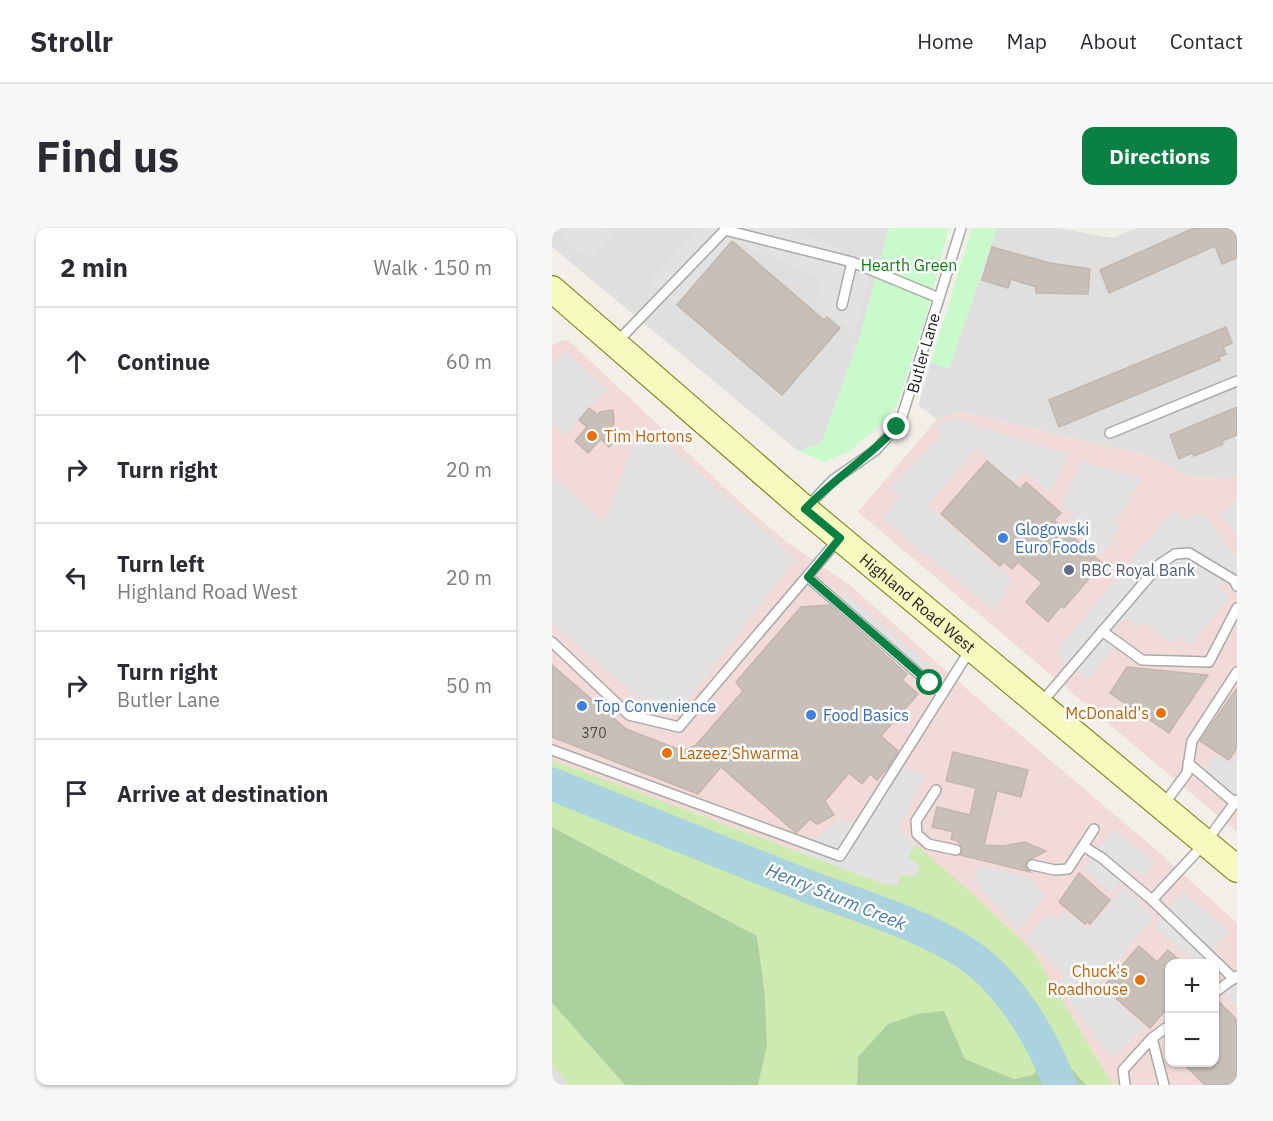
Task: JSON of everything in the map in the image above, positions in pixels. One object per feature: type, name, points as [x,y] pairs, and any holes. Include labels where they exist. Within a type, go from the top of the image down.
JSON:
[{"type":"main road","name":"Highland Road West","points":[[552,289],[805,509],[1235,869]]},
{"type":"lane","name":"Butler Lane","points":[[805,509],[833,480],[876,450],[900,423],[961,228]]},
{"type":"lane","points":[[615,344],[725,230],[852,262],[939,298]]},
{"type":"lane","points":[[842,305],[852,262]]},
{"type":"lane","points":[[1110,433],[1237,381]]},
{"type":"lane","points":[[552,642],[629,714],[679,727],[840,538]]},
{"type":"lane","points":[[1040,704],[1160,564],[1175,554],[1189,553],[1234,580],[1237,586]]},
{"type":"lane","points":[[808,577],[942,694]]},
{"type":"lane","points":[[1102,631],[1142,660],[1209,662],[1237,608]]},
{"type":"lane","points":[[552,750],[840,856],[972,648]]},
{"type":"lane","points":[[1162,807],[1187,773],[1192,741],[1237,672]]},
{"type":"lane","points":[[1152,900],[1205,843],[1236,802],[1188,763]]},
{"type":"lane","points":[[936,790],[916,821],[917,834],[928,844],[956,850]]},
{"type":"lane","points":[[1032,866],[1055,870],[1068,869],[1094,829]]},
{"type":"lane","points":[[1083,846],[1102,858],[1152,900],[1236,977],[1219,990]]},
{"type":"lane","points":[[1125,1085],[1123,1070],[1152,1038],[1165,1029]]},
{"type":"lane","points":[[1152,1038],[1164,1085]]},
{"type":"shaded area","points":[[552,228],[889,228],[860,336],[821,444],[798,451],[552,247]]},
{"type":"shaded area","points":[[566,228],[604,228],[612,234],[590,261],[566,240]]},
{"type":"shaded area","points":[[700,228],[792,228],[861,260],[869,280],[854,332],[814,306],[822,279],[732,241],[677,305],[648,282]]},
{"type":"shaded area","points":[[997,228],[1058,228],[1113,238],[1137,228],[1237,228],[1237,475],[1232,479],[1188,476],[1150,456],[963,412],[937,419],[918,405],[931,362],[949,369]]},
{"type":"shaded area","points":[[568,340],[741,503],[788,543],[851,586],[969,691],[1162,855],[1237,923],[1237,1085],[1113,1085],[1033,951],[971,892],[879,882],[552,760],[552,346],[557,342]]},
{"type":"shaded area","points":[[564,351],[607,389],[564,434],[552,424],[552,366]]},
{"type":"shaded area","points":[[963,412],[1150,456],[1188,476],[1232,479],[1237,475],[1237,832],[858,512],[937,419]]},
{"type":"shaded area","points":[[957,419],[1068,454],[1050,493],[1023,471],[1014,483],[977,448],[928,505],[1012,581],[994,610],[882,519],[899,496],[890,488],[940,437],[937,423]]},
{"type":"shaded area","points":[[637,433],[667,444],[796,558],[680,710],[642,701],[552,623],[552,476],[605,522]]},
{"type":"shaded area","points":[[1081,461],[1142,479],[1116,522],[1121,526],[1102,555],[1067,523],[1076,514],[1061,508]]},
{"type":"shaded area","points":[[1237,501],[1237,538],[1220,514]]},
{"type":"shaded area","points":[[1173,510],[1186,520],[1203,513],[1237,559],[1237,574],[1219,587],[1229,598],[1192,645],[1179,638],[1171,643],[1143,622],[1136,627],[1125,617],[1115,629],[1116,647],[1086,680],[1056,652]]},
{"type":"shaded area","points":[[845,593],[938,673],[930,683],[837,602]]},
{"type":"shaded area","points":[[1218,754],[1231,763],[1237,756],[1237,800],[1204,772]]},
{"type":"shaded area","points":[[898,764],[925,776],[899,829],[915,844],[908,858],[920,864],[915,877],[900,874],[898,886],[879,882],[799,852],[840,819],[858,827]]},
{"type":"shaded area","points":[[1114,830],[1155,862],[1144,877],[1132,868],[1112,893],[1083,869]]},
{"type":"shaded area","points":[[979,865],[1028,878],[1044,895],[1020,931],[974,882]]},
{"type":"shaded area","points":[[1124,887],[1154,917],[1098,985],[1145,1028],[1112,1059],[1057,984],[1065,975],[1026,939],[1048,914],[1057,921],[1067,911],[1089,930]]},
{"type":"shaded area","points":[[1183,892],[1229,932],[1205,959],[1191,959],[1154,927]]},
{"type":"shaded area","points":[[1237,976],[1237,1008],[1220,989]]},
{"type":"shaded area","points":[[552,1064],[558,1070],[569,1085],[552,1085]]},
{"type":"green space","name":"Hearth Green","points":[[889,228],[949,228],[925,321],[897,405],[878,427],[851,450],[825,462],[798,451],[821,444],[860,336]]},
{"type":"green space","points":[[972,228],[997,228],[949,369],[931,362]]},
{"type":"green space","points":[[552,760],[879,882],[900,874],[915,844],[971,892],[1033,951],[1113,1085],[1086,1085],[1064,1060],[1033,1075],[1014,1079],[965,1059],[944,1011],[858,1057],[857,1085],[758,1085],[767,1046],[765,996],[757,936],[552,827]]},
{"type":"green space","points":[[552,827],[757,936],[765,996],[767,1046],[758,1085],[625,1085],[552,1003]]},
{"type":"green space","points":[[552,1003],[625,1085],[569,1085],[552,1064]]},
{"type":"green space","points":[[944,1011],[965,1059],[1014,1079],[1033,1075],[1038,1068],[1064,1060],[1086,1085],[857,1085],[858,1057],[888,1024],[917,1014]]},
{"type":"building","points":[[1194,228],[1237,228],[1237,258],[1222,264],[1215,246],[1109,293],[1100,270]]},
{"type":"building","points":[[732,241],[824,320],[827,317],[840,328],[782,395],[677,305]]},
{"type":"building","points":[[992,247],[1050,263],[1090,269],[1088,294],[1036,293],[1036,287],[1011,279],[1008,288],[982,280]]},
{"type":"building","points":[[1226,327],[1232,343],[1223,347],[1226,354],[1219,357],[1220,360],[1059,427],[1049,400]]},
{"type":"building","points":[[1237,407],[1237,435],[1222,441],[1223,444],[1194,456],[1192,453],[1179,459],[1170,435]]},
{"type":"building","name":"Tim Hortons","points":[[589,408],[598,415],[600,412],[613,410],[614,424],[611,427],[620,435],[609,447],[601,439],[588,453],[575,441],[587,427],[579,420]]},
{"type":"building","name":"Glogowski Euro Foods","points":[[987,461],[1020,489],[1026,482],[1061,513],[1054,520],[1102,563],[1064,608],[1061,606],[1048,622],[1026,602],[1042,583],[1018,562],[1012,569],[1004,562],[1000,566],[941,514]]},
{"type":"building","name":"Food Basics","points":[[829,605],[907,674],[902,680],[918,694],[881,736],[898,751],[889,766],[877,780],[870,774],[862,784],[849,773],[825,801],[834,815],[817,824],[810,819],[796,833],[721,767],[698,794],[552,737],[552,665],[626,729],[683,751],[696,745],[743,691],[736,682],[801,607]]},
{"type":"building","name":"McDonald's","points":[[1127,667],[1208,675],[1169,733],[1110,693]]},
{"type":"building","points":[[1237,688],[1237,748],[1229,760],[1200,741]]},
{"type":"building","points":[[953,752],[1028,770],[1021,797],[997,791],[984,845],[1004,846],[1025,842],[1046,851],[1027,861],[1025,866],[1030,872],[960,855],[963,849],[958,841],[951,839],[953,832],[932,827],[937,807],[970,815],[976,788],[946,781]]},
{"type":"building","points":[[1079,873],[1110,900],[1090,924],[1087,922],[1085,924],[1059,902]]},
{"type":"building","name":"Chuck's Roadhouse","points":[[1139,946],[1157,962],[1168,950],[1178,959],[1165,959],[1165,1011],[1150,1028],[1103,987]]},
{"type":"building","points":[[1219,1002],[1237,1020],[1237,1085],[1205,1085],[1187,1067],[1219,1067]]},
{"type":"waterway","name":"Henry Sturm Creek","points":[[552,784],[903,922],[948,942],[984,967],[1019,1006],[1038,1037],[1060,1085]]},
{"type":"place","name":"Tim Hortons","points":[[592,436]]},
{"type":"place","name":"Glogowski Euro Foods","points":[[1003,538]]},
{"type":"place","name":"RBC Royal Bank","points":[[1069,570]]},
{"type":"place","name":"Top Convenience","points":[[582,706]]},
{"type":"place","name":"McDonald's","points":[[1161,713]]},
{"type":"place","name":"Food Basics","points":[[811,715]]},
{"type":"place","name":"Lazeez Shwarma","points":[[667,753]]},
{"type":"place","name":"Chuck's Roadhouse","points":[[1140,980]]},
{"type":"route","points":[[897,427],[876,450],[833,480],[805,509],[840,538],[808,577],[930,683]]}]
